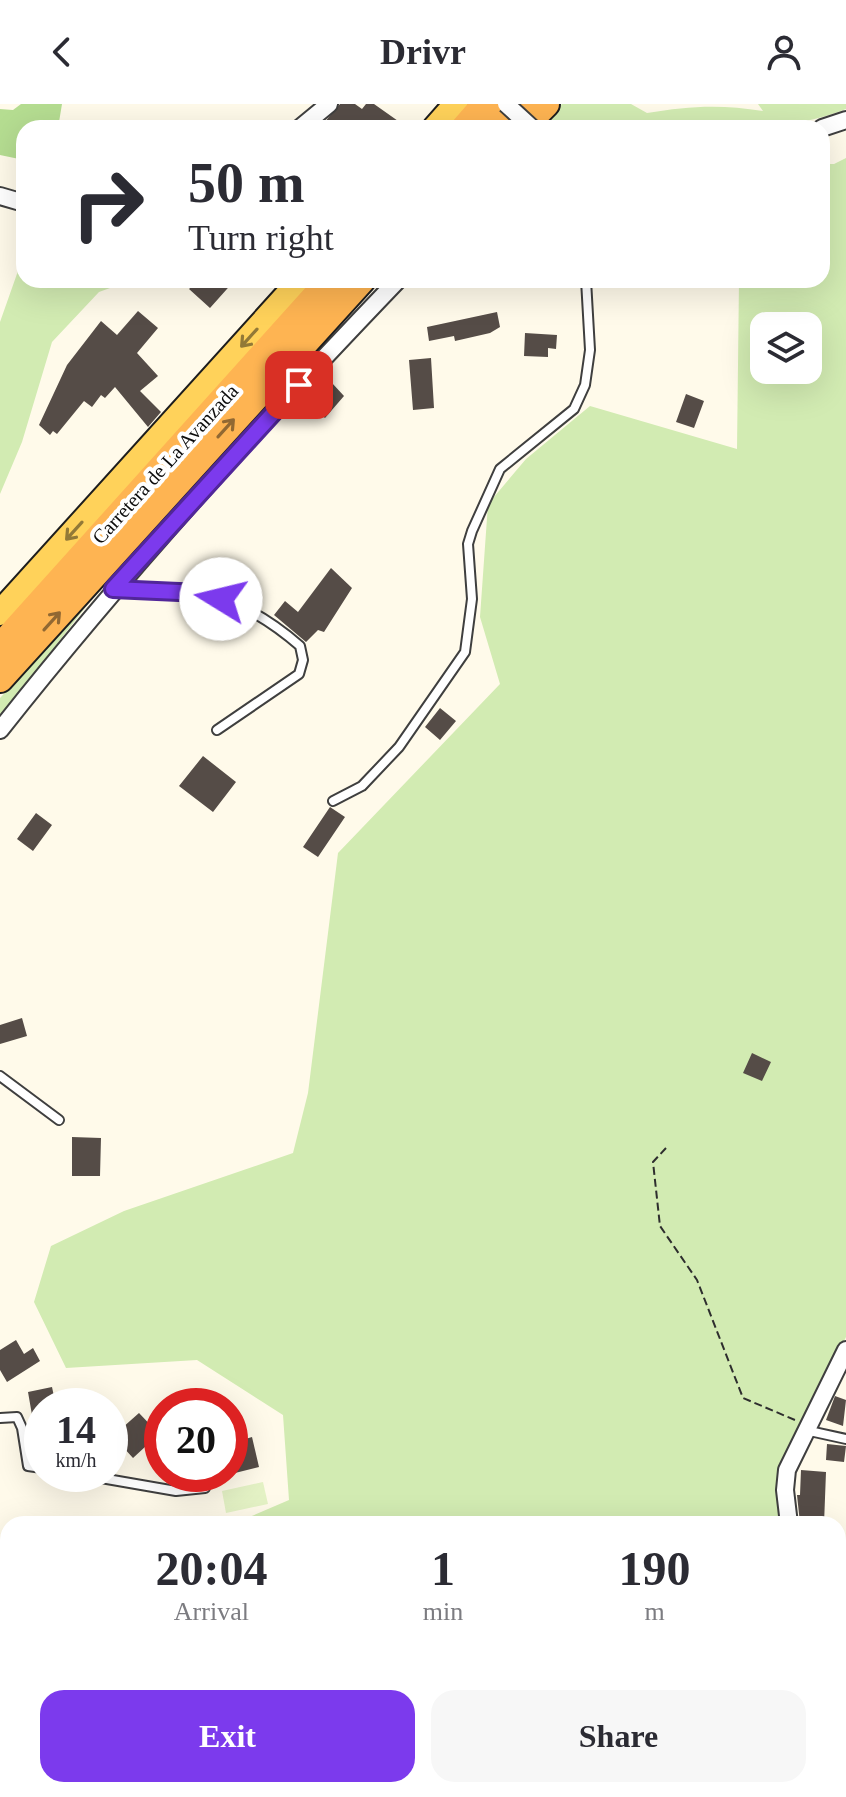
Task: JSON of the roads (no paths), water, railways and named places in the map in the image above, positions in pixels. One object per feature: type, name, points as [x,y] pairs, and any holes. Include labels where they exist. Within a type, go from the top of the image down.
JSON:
[{"type":"highway","points":[[471,120],[485,104]]},
{"type":"highway","points":[[502,120],[515,104]]},
{"type":"highway","points":[[530,120],[546,104]]},
{"type":"highway","name":"Carretera de La Avanzada","points":[[0,647],[323,288]]},
{"type":"highway","name":"Carretera de La Avanzada","points":[[0,679],[355,288]]},
{"type":"main road","points":[[442,120],[456,104]]},
{"type":"main road","points":[[0,613],[294,288]]},
{"type":"street","points":[[310,120],[329,104]]},
{"type":"street","points":[[506,104],[523,120]]},
{"type":"street","points":[[0,730],[113,589],[178,514],[390,288]]},
{"type":"street","points":[[788,1516],[785,1490],[787,1470],[846,1350]]},
{"type":"lane","points":[[333,801],[362,786],[399,747],[465,652],[472,599],[468,544],[472,531],[500,469],[574,409],[585,385],[590,350],[586,288]]},
{"type":"lane","points":[[113,589],[201,593],[242,604],[300,646],[303,660],[299,674],[217,730]]},
{"type":"lane","points":[[0,1076],[59,1120]]},
{"type":"lane","points":[[0,1418],[17,1417],[24,1448]]},
{"type":"lane","points":[[806,1428],[846,1439]]}]
